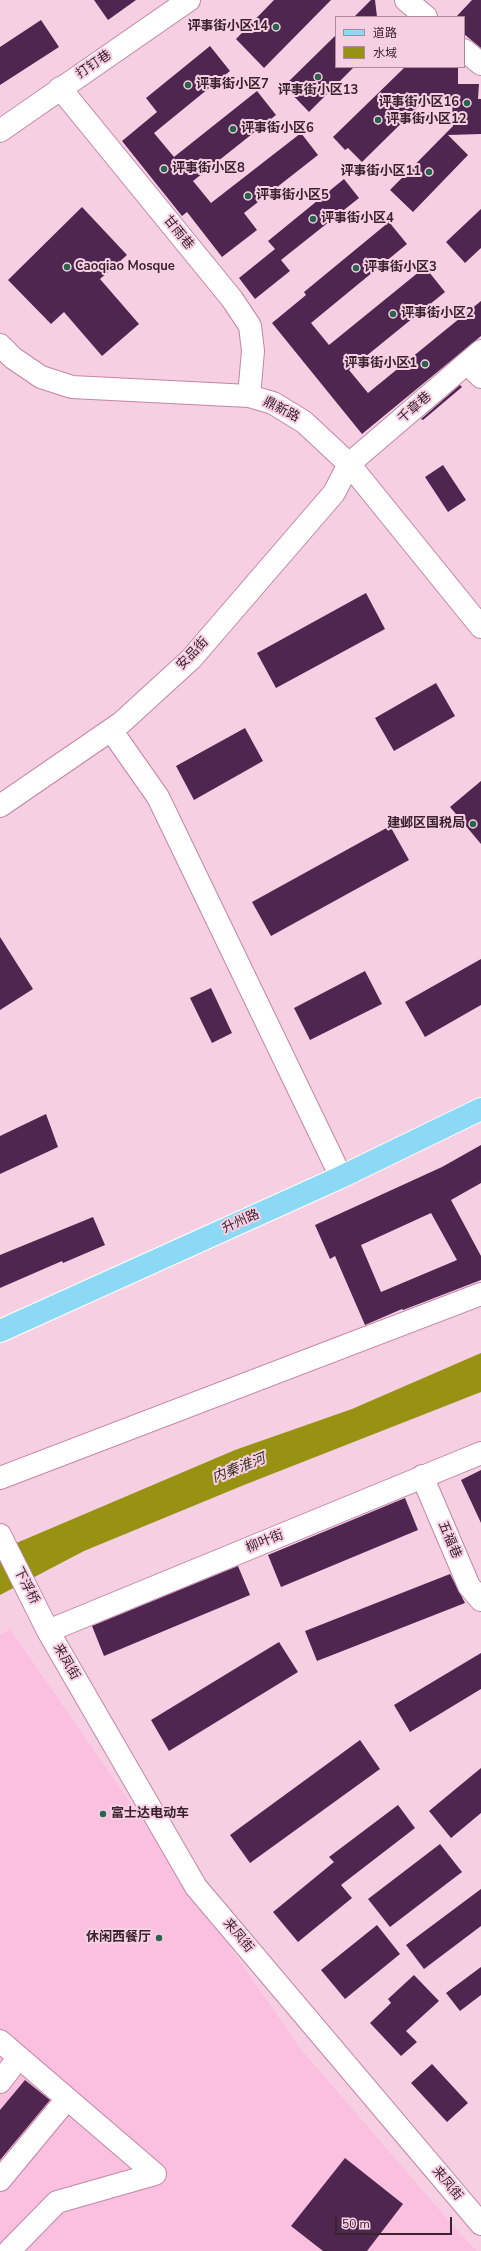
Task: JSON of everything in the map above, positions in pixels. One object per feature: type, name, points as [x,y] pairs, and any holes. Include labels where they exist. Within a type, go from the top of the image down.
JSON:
[{"type":"main road","name":"升州路","points":[[0,1330],[341,1177],[481,1109]]},
{"type":"street","name":"打钉巷","points":[[0,131],[189,0]]},
{"type":"street","points":[[406,0],[425,16]]},
{"type":"street","points":[[465,51],[481,64]]},
{"type":"street","name":"甘雨巷","points":[[60,88],[232,299],[250,326],[253,351],[249,396]]},
{"type":"street","name":"鼎新路","points":[[0,345],[13,358],[41,377],[72,387],[249,396],[274,403],[304,422],[349,464],[481,627]]},
{"type":"street","name":"千章巷","points":[[349,464],[476,364]]},
{"type":"street","name":"安品街","points":[[0,806],[111,730],[191,659],[334,493],[349,464]]},
{"type":"street","points":[[111,730],[158,797],[341,1177]]},
{"type":"street","points":[[0,1478],[481,1294]]},
{"type":"street","name":"柳叶街","points":[[45,1624],[481,1453]]},
{"type":"street","name":"五福巷","points":[[422,1476],[469,1586],[481,1600]]},
{"type":"street","name":"下浮桥","points":[[0,1535],[45,1624]]},
{"type":"street","name":"来凤街","points":[[45,1624],[196,1887],[481,2224]]},
{"type":"street","points":[[0,2041],[155,2174],[57,2202],[9,2251]]},
{"type":"street","points":[[0,2082],[16,2061]]},
{"type":"street","points":[[0,2180],[67,2099]]},
{"type":"shaded area","points":[[10,1629],[300,2048],[455,2228],[477,2251],[0,2251],[0,1635]]},
{"type":"water","name":"内秦淮河","points":[[481,1353],[481,1392],[244,1485],[84,1551],[0,1595],[0,1550],[235,1450],[352,1409]]},
{"type":"building","points":[[94,0],[136,0],[108,20]]},
{"type":"building","name":"评事街小区14","points":[[274,0],[331,0],[264,68],[236,39]]},
{"type":"building","points":[[371,0],[375,0],[377,16],[355,16]]},
{"type":"building","points":[[472,0],[481,0],[481,48],[465,35],[465,16],[457,16]]},
{"type":"building","points":[[41,20],[59,47],[0,85],[0,47]]},
{"type":"building","name":"评事街小区13","points":[[335,36],[335,68],[353,68],[309,112],[284,86]]},
{"type":"building","points":[[210,46],[230,71],[154,133],[174,157],[257,91],[276,115],[193,181],[211,203],[301,133],[318,155],[244,213],[257,230],[222,257],[187,212],[182,216],[122,141],[157,112],[146,98]]},
{"type":"building","points":[[404,68],[458,68],[458,84],[479,84],[478,99],[481,99],[481,134],[448,135],[468,155],[413,212],[390,190],[453,126],[452,98],[425,100],[362,162],[348,148],[345,150],[333,137]]},
{"type":"building","name":"评事街小区4","points":[[344,179],[359,198],[281,260],[290,271],[255,299],[239,278],[275,249],[268,241]]},
{"type":"building","name":"Caoqiao Mosque","points":[[82,207],[127,255],[100,279],[139,324],[102,356],[64,312],[51,324],[8,280]]},
{"type":"building","points":[[481,209],[481,248],[465,263],[446,242]]},
{"type":"building","points":[[389,222],[407,244],[311,323],[329,345],[425,267],[445,292],[349,370],[368,393],[481,301],[481,336],[362,434],[272,323],[306,295],[304,292]]},
{"type":"building","points":[[460,385],[462,387],[423,420],[421,419]]},
{"type":"building","points":[[443,465],[466,500],[448,512],[425,477]]},
{"type":"building","points":[[366,593],[385,629],[276,688],[257,653]]},
{"type":"building","points":[[436,683],[455,716],[394,751],[375,718]]},
{"type":"building","points":[[245,728],[263,761],[194,800],[176,766]]},
{"type":"building","name":"建邺区国税局","points":[[481,781],[481,844],[450,807]]},
{"type":"building","points":[[390,826],[409,860],[271,936],[252,902]]},
{"type":"building","points":[[0,937],[33,989],[0,1010]]},
{"type":"building","points":[[481,959],[481,1005],[425,1037],[405,1002]]},
{"type":"building","points":[[365,971],[382,1004],[310,1040],[294,1008]]},
{"type":"building","points":[[211,988],[232,1033],[212,1043],[190,998]]},
{"type":"building","points":[[46,1114],[58,1147],[0,1174],[0,1136]]},
{"type":"building","points":[[481,1145],[481,1183],[451,1200],[481,1256],[481,1280],[403,1310],[402,1309],[365,1325],[335,1256],[330,1259],[315,1225],[442,1167]],"holes":[[[431,1213],[457,1260],[381,1292],[361,1245]]]},
{"type":"building","points":[[93,1217],[105,1245],[63,1263],[62,1261],[0,1288],[0,1255]]},
{"type":"building","points":[[481,1470],[481,1523],[461,1480]]},
{"type":"building","points":[[405,1498],[418,1530],[281,1587],[268,1555]]},
{"type":"building","points":[[238,1566],[250,1595],[104,1656],[92,1626]]},
{"type":"building","points":[[450,1574],[465,1603],[317,1661],[305,1631]]},
{"type":"building","points":[[279,1642],[298,1672],[169,1751],[151,1720]]},
{"type":"building","points":[[481,1653],[481,1689],[410,1732],[394,1705]]},
{"type":"building","points":[[360,1740],[380,1769],[250,1863],[230,1835]]},
{"type":"building","points":[[481,1768],[481,1813],[451,1838],[429,1811]]},
{"type":"building","points":[[398,1805],[415,1828],[341,1885],[352,1898],[298,1942],[273,1912],[334,1862],[329,1857]]},
{"type":"building","points":[[440,1844],[462,1872],[390,1927],[368,1899]]},
{"type":"building","points":[[481,1889],[481,1926],[424,1969],[406,1945]]},
{"type":"building","points":[[377,1925],[400,1954],[345,1999],[321,1970]]},
{"type":"building","points":[[481,1967],[481,1995],[460,2011],[446,1993]]},
{"type":"building","points":[[414,1975],[439,2001],[406,2031],[417,2042],[401,2056],[370,2023],[391,2003],[388,1999]]},
{"type":"building","points":[[432,2064],[468,2103],[447,2122],[411,2083]]},
{"type":"building","points":[[25,2080],[50,2100],[0,2160],[0,2110]]},
{"type":"building","points":[[345,2158],[403,2204],[367,2251],[323,2251],[291,2226]]},
{"type":"place","name":"评事街小区14","points":[[276,27]]},
{"type":"place","name":"评事街小区13","points":[[318,77]]},
{"type":"place","name":"评事街小区7","points":[[188,85]]},
{"type":"place","name":"评事街小区16","points":[[467,103]]},
{"type":"place","name":"评事街小区12","points":[[378,120]]},
{"type":"place","name":"评事街小区6","points":[[233,129]]},
{"type":"place","name":"评事街小区8","points":[[164,169]]},
{"type":"place","name":"评事街小区11","points":[[429,172]]},
{"type":"place","name":"评事街小区5","points":[[248,196]]},
{"type":"place","name":"评事街小区4","points":[[313,219]]},
{"type":"place","name":"Caoqiao Mosque","points":[[67,267]]},
{"type":"place","name":"评事街小区3","points":[[356,268]]},
{"type":"place","name":"评事街小区2","points":[[393,314]]},
{"type":"place","name":"评事街小区1","points":[[425,364]]},
{"type":"place","name":"建邺区国税局","points":[[473,824]]},
{"type":"place","name":"富士达电动车","points":[[103,1814]]},
{"type":"place","name":"休闲西餐厅","points":[[159,1938]]}]
